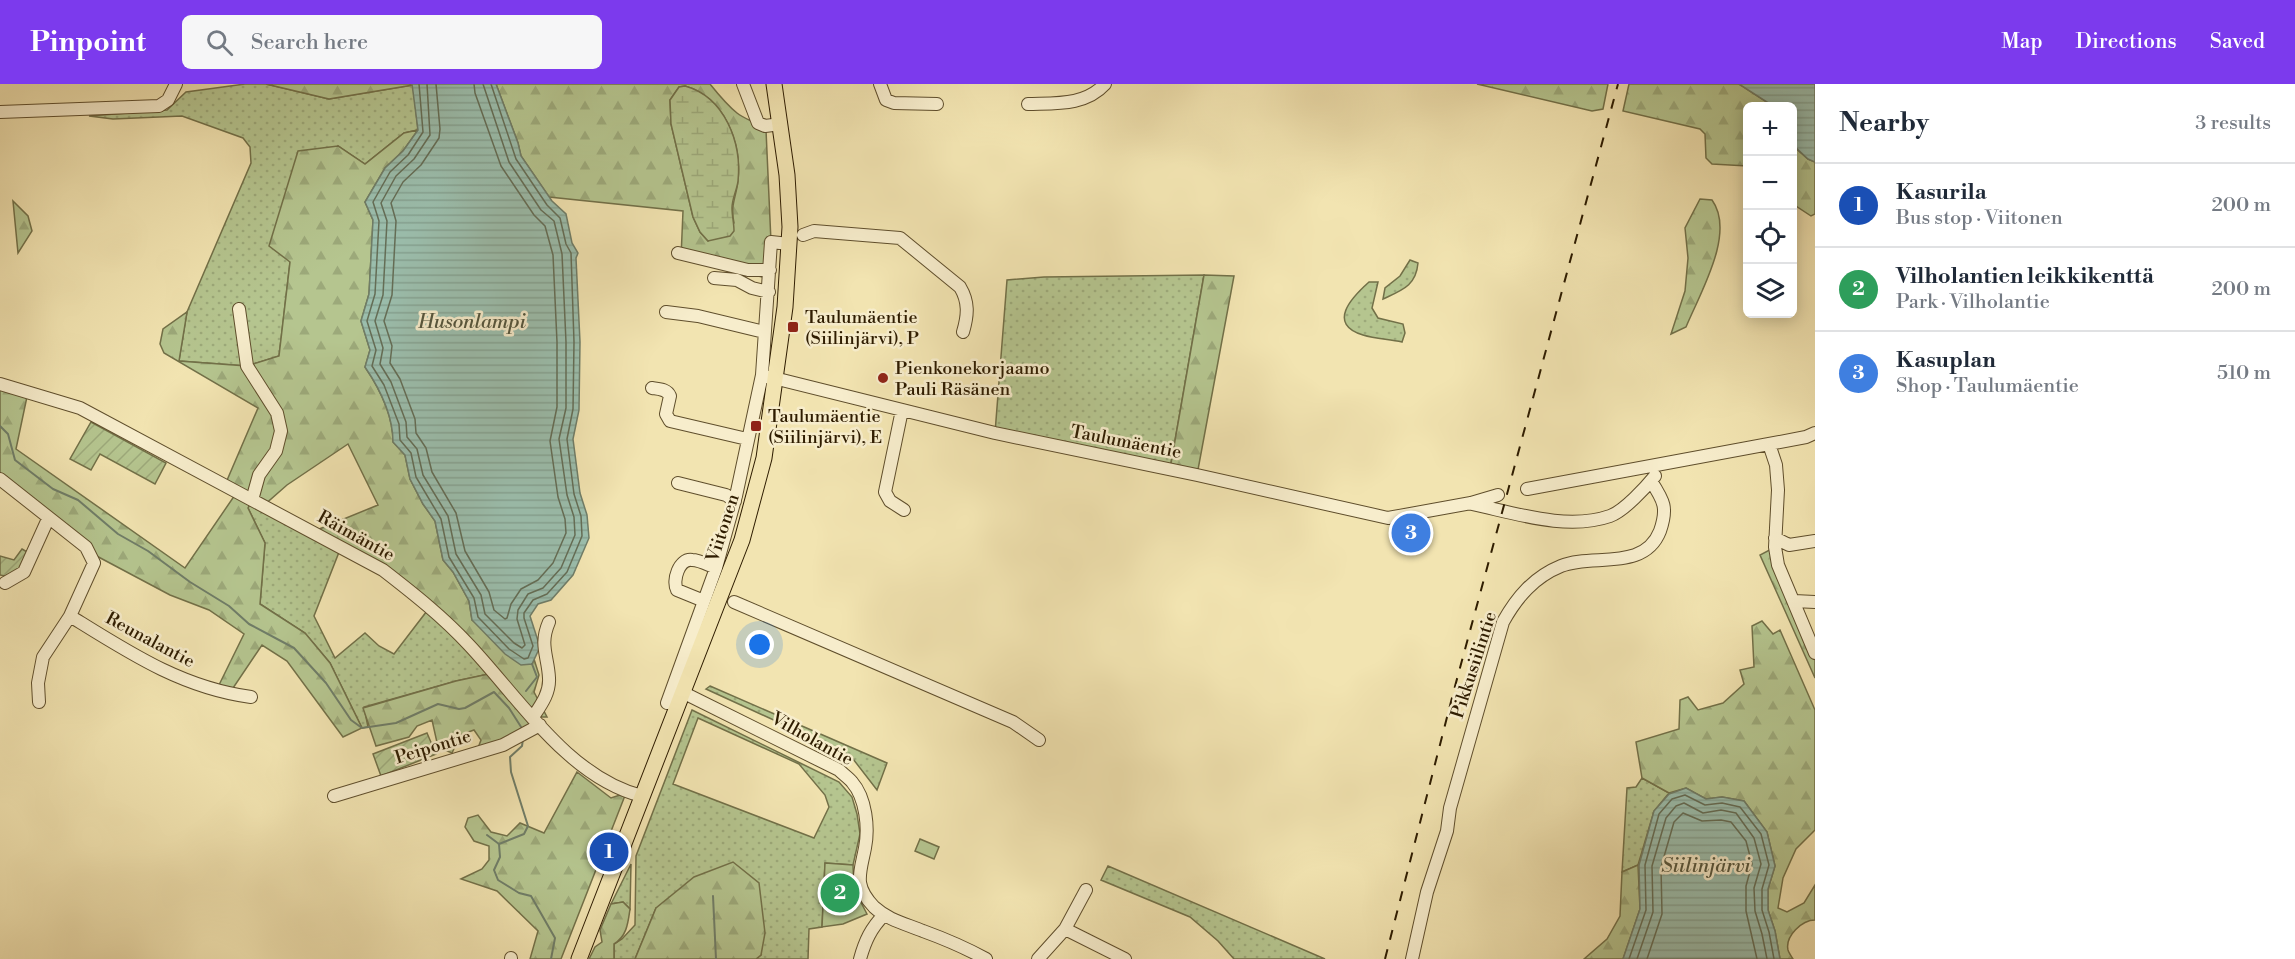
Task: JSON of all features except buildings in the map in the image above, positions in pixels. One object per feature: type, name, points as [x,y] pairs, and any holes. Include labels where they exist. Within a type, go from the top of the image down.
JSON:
[{"type":"main road","name":"Viitonen","points":[[579,959],[742,540],[764,458],[769,377],[785,307],[789,244],[787,174],[774,84]]},
{"type":"street","points":[[0,112],[159,106],[168,100],[176,84]]},
{"type":"street","points":[[743,84],[758,123],[765,126],[781,124]]},
{"type":"street","points":[[880,84],[886,100],[894,103],[937,104]]},
{"type":"street","points":[[1028,104],[1065,103],[1082,99],[1105,84]]},
{"type":"street","points":[[803,235],[814,231],[905,240],[960,287],[965,296],[968,314],[963,332]]},
{"type":"street","points":[[667,703],[716,568],[735,501],[747,439],[769,377],[764,332],[769,292],[771,242],[789,244]]},
{"type":"street","points":[[678,253],[748,270],[770,270]]},
{"type":"street","points":[[714,278],[737,280],[752,288],[769,292]]},
{"type":"street","points":[[239,309],[247,366],[277,413],[281,431],[276,451],[259,475],[252,500]]},
{"type":"street","points":[[666,312],[698,316],[764,332]]},
{"type":"street","name":"Taulumäentie","points":[[769,377],[995,434],[1197,475],[1388,518],[1471,503],[1498,495]]},
{"type":"street","name":"Räimäntie","points":[[0,384],[80,408],[383,570],[426,603],[469,645],[582,767],[602,781],[626,792],[642,796]]},
{"type":"street","points":[[652,388],[669,393],[666,414],[670,421],[747,439]]},
{"type":"street","points":[[902,410],[885,492],[890,501],[904,510]]},
{"type":"street","points":[[1527,489],[1806,437],[1815,433]]},
{"type":"street","points":[[1769,444],[1776,465],[1778,490],[1775,538],[1779,565],[1815,653]]},
{"type":"street","name":"Taulumäentie","points":[[1471,503],[1538,518],[1582,521],[1612,515],[1651,481],[1665,463]]},
{"type":"street","points":[[0,479],[86,547],[94,563],[70,616],[43,657],[39,702]]},
{"type":"street","name":"Pikkusiilintie","points":[[1412,959],[1427,892],[1447,831],[1450,808],[1503,622],[1514,602],[1544,574],[1564,564],[1631,556],[1646,551],[1656,542],[1666,516],[1663,501],[1651,481]]},
{"type":"street","points":[[678,483],[726,495],[735,501]]},
{"type":"street","points":[[5,583],[24,572],[48,519]]},
{"type":"street","points":[[1775,538],[1789,545],[1815,541]]},
{"type":"street","points":[[704,601],[677,590],[675,580],[680,567],[690,559],[716,568]]},
{"type":"street","points":[[1794,601],[1815,602]]},
{"type":"street","points":[[734,602],[1013,722],[1039,740]]},
{"type":"street","name":"Reunalantie","points":[[70,616],[125,650],[185,681],[229,694],[251,697]]},
{"type":"street","points":[[537,721],[546,698],[549,679],[543,653],[545,630],[549,622]]},
{"type":"street","name":"Vilholantie","points":[[684,693],[838,770],[854,783],[862,801],[867,823],[859,883],[862,893],[884,915],[986,959]]},
{"type":"street","name":"Peipontie","points":[[334,796],[503,745],[537,721]]},
{"type":"street","points":[[1038,959],[1065,929],[1086,890]]},
{"type":"street","points":[[860,959],[869,934],[884,915]]},
{"type":"street","points":[[1065,929],[1125,959]]},
{"type":"green space","points":[[245,84],[266,84],[329,99],[413,85],[418,130],[404,133],[365,164],[338,146],[290,262],[279,356],[247,366],[179,361],[187,312],[251,163],[250,147],[243,138],[182,116],[113,119],[89,116],[167,110],[186,92]]},
{"type":"green space","points":[[266,84],[412,84],[413,85],[329,99]]},
{"type":"green space","points":[[496,84],[710,84],[737,113],[766,130],[770,270],[762,277],[681,258],[683,211],[549,197],[521,156]],"holes":[[[685,86],[711,101],[728,124],[734,137],[739,166],[733,206],[734,223],[708,241],[700,232],[693,217],[671,124],[670,100],[679,87]]]},
{"type":"green space","points":[[1477,84],[1608,84],[1603,109],[1592,111]]},
{"type":"green space","points":[[1629,84],[1739,84],[1767,102],[1743,102],[1743,166],[1712,164],[1706,158],[1705,134],[1700,129],[1623,111]]},
{"type":"green space","points":[[685,86],[711,100],[720,111],[734,137],[737,152],[738,181],[732,208],[734,231],[730,236],[708,241],[700,232],[693,217],[671,124],[670,100],[679,87]]},
{"type":"green space","points":[[418,130],[403,151],[385,168],[365,202],[373,220],[369,294],[361,321],[370,350],[365,367],[385,402],[391,422],[393,442],[405,455],[410,479],[435,521],[443,560],[453,572],[469,601],[472,620],[532,664],[534,659],[539,675],[534,692],[547,717],[534,717],[540,725],[476,753],[481,740],[474,730],[460,735],[452,753],[438,747],[432,720],[417,726],[409,737],[376,746],[363,708],[456,681],[493,673],[426,603],[312,532],[378,505],[348,444],[287,485],[263,506],[252,500],[248,508],[265,543],[260,604],[305,633],[330,663],[362,728],[343,737],[287,661],[262,645],[229,694],[217,689],[244,634],[209,610],[170,595],[91,553],[0,479],[0,384],[28,392],[16,449],[185,568],[237,492],[225,485],[258,408],[164,353],[160,344],[163,329],[187,312],[179,361],[247,366],[279,356],[290,262],[269,246],[298,151],[338,146],[365,164],[404,133]]},
{"type":"green space","points":[[1797,149],[1815,162],[1815,214],[1811,216],[1797,207]]},
{"type":"green space","points":[[1700,199],[1712,200],[1718,214],[1720,229],[1718,246],[1707,281],[1686,327],[1671,334],[1685,291],[1688,258],[1685,228]]},
{"type":"green space","points":[[13,201],[28,216],[32,231],[18,253]]},
{"type":"green space","points":[[1410,260],[1418,263],[1417,271],[1411,282],[1402,290],[1383,299],[1385,288],[1400,276]]},
{"type":"green space","points":[[1204,275],[1170,469],[995,433],[1007,280],[1044,277]]},
{"type":"green space","points":[[1204,275],[1234,276],[1197,475],[1170,469]]},
{"type":"green space","points":[[1369,282],[1378,282],[1372,308],[1378,318],[1403,324],[1405,333],[1402,342],[1363,335],[1346,324],[1344,318],[1346,310],[1355,295]]},
{"type":"green space","points":[[91,422],[166,463],[155,484],[100,454],[91,470],[70,459]]},
{"type":"green space","points":[[252,500],[341,547],[314,616],[335,658],[365,633],[379,646],[394,654],[430,607],[494,673],[456,681],[364,707],[368,727],[362,728],[330,663],[305,633],[260,604],[265,543],[248,508]]},
{"type":"green space","points":[[1775,547],[1815,653],[1815,678],[1760,555]]},
{"type":"green space","points":[[22,549],[29,553],[18,572],[9,577],[0,575],[0,556],[14,560]]},
{"type":"green space","points":[[1762,621],[1773,634],[1780,630],[1815,710],[1815,830],[1796,849],[1783,878],[1778,908],[1787,912],[1804,903],[1815,885],[1815,920],[1800,926],[1789,939],[1788,950],[1793,959],[1780,959],[1775,931],[1768,910],[1768,889],[1775,866],[1767,832],[1744,801],[1722,797],[1706,799],[1686,788],[1669,793],[1642,778],[1636,742],[1679,729],[1680,700],[1688,697],[1698,710],[1723,703],[1744,684],[1740,670],[1754,667],[1752,626]]},
{"type":"green space","points":[[710,686],[887,763],[877,790],[850,755],[706,689]]},
{"type":"green space","points":[[692,710],[839,782],[852,797],[860,834],[853,865],[825,863],[822,927],[809,929],[808,959],[756,959],[761,955],[656,908],[635,959],[614,959],[614,944],[635,925],[636,856]],"holes":[[[698,718],[799,764],[825,795],[829,807],[814,838],[673,784]]]},
{"type":"green space","points":[[427,733],[436,754],[381,776],[373,754]]},
{"type":"green space","points":[[577,772],[611,798],[626,793],[561,959],[530,959],[538,931],[497,891],[461,879],[482,869],[489,860],[489,846],[474,841],[465,827],[468,818],[478,815],[491,832],[507,836],[520,823],[544,833]]},
{"type":"green space","points":[[1642,778],[1669,793],[1654,811],[1638,865],[1622,872],[1627,788],[1636,787]]},
{"type":"green space","points":[[920,839],[939,847],[934,859],[915,851]]},
{"type":"green space","points":[[733,862],[759,883],[765,933],[761,955],[756,959],[635,959],[656,908],[694,877]]},
{"type":"green space","points":[[825,863],[853,865],[854,889],[867,914],[843,924],[822,927]]},
{"type":"green space","points":[[631,864],[630,909],[623,902],[611,904]]},
{"type":"green space","points":[[1638,865],[1640,909],[1623,959],[1584,959],[1607,939],[1620,916],[1622,872]]},
{"type":"green space","points":[[1108,866],[1325,959],[1234,959],[1218,941],[1190,917],[1101,880]]},
{"type":"green space","points":[[623,902],[630,909],[626,929],[614,944],[614,959],[589,959],[595,947],[602,942],[600,930],[611,904]]},
{"type":"water","name":"Husonlampi","points":[[412,84],[496,84],[521,156],[552,201],[566,214],[572,243],[578,253],[576,258],[580,342],[579,410],[573,439],[589,538],[573,575],[551,600],[538,604],[530,616],[540,647],[532,664],[521,665],[505,654],[472,620],[469,601],[453,572],[443,560],[435,521],[410,479],[405,455],[393,442],[391,422],[385,402],[365,367],[370,350],[361,321],[369,294],[373,220],[365,202],[385,168],[403,151],[418,130]]},
{"type":"water","points":[[1739,84],[1815,84],[1815,162],[1797,149],[1797,102],[1767,102]]},
{"type":"water","name":"Siilinjärvi","points":[[1686,788],[1706,799],[1722,797],[1744,801],[1767,832],[1775,866],[1768,889],[1768,910],[1775,931],[1780,959],[1623,959],[1640,909],[1639,865],[1654,811],[1669,794]]},
{"type":"waterway","points":[[0,426],[8,434],[15,460],[53,489],[78,500],[118,534],[148,551],[190,582],[229,606],[249,624],[294,648],[326,683],[351,720],[362,728],[396,723],[438,704],[459,709],[465,708],[494,692],[509,708],[523,730]]},
{"type":"waterway","points":[[526,691],[537,677],[532,664]]},
{"type":"waterway","points":[[523,739],[522,746],[510,757],[511,772],[528,826],[524,834],[499,844],[500,857],[494,870],[498,880],[519,893],[531,896],[555,938],[551,959]]},
{"type":"waterway","points":[[487,835],[499,844]]},
{"type":"waterway","points":[[713,896],[716,959]]},
{"type":"railway","points":[[1385,959],[1454,690],[1618,84]]},
{"type":"place","name":"Taulumäentie (Siilinjärvi), P","points":[[793,327]]},
{"type":"place","name":"Pienkonekorjaamo Pauli Räsänen","points":[[883,378]]},
{"type":"place","name":"Taulumäentie (Siilinjärvi), E","points":[[756,426]]},
{"type":"place","name":"Kasuplan","points":[[1411,533]]},
{"type":"place","name":"Kasurila","points":[[609,852]]},
{"type":"place","name":"Vilholantien leikkikenttä","points":[[840,893]]}]
